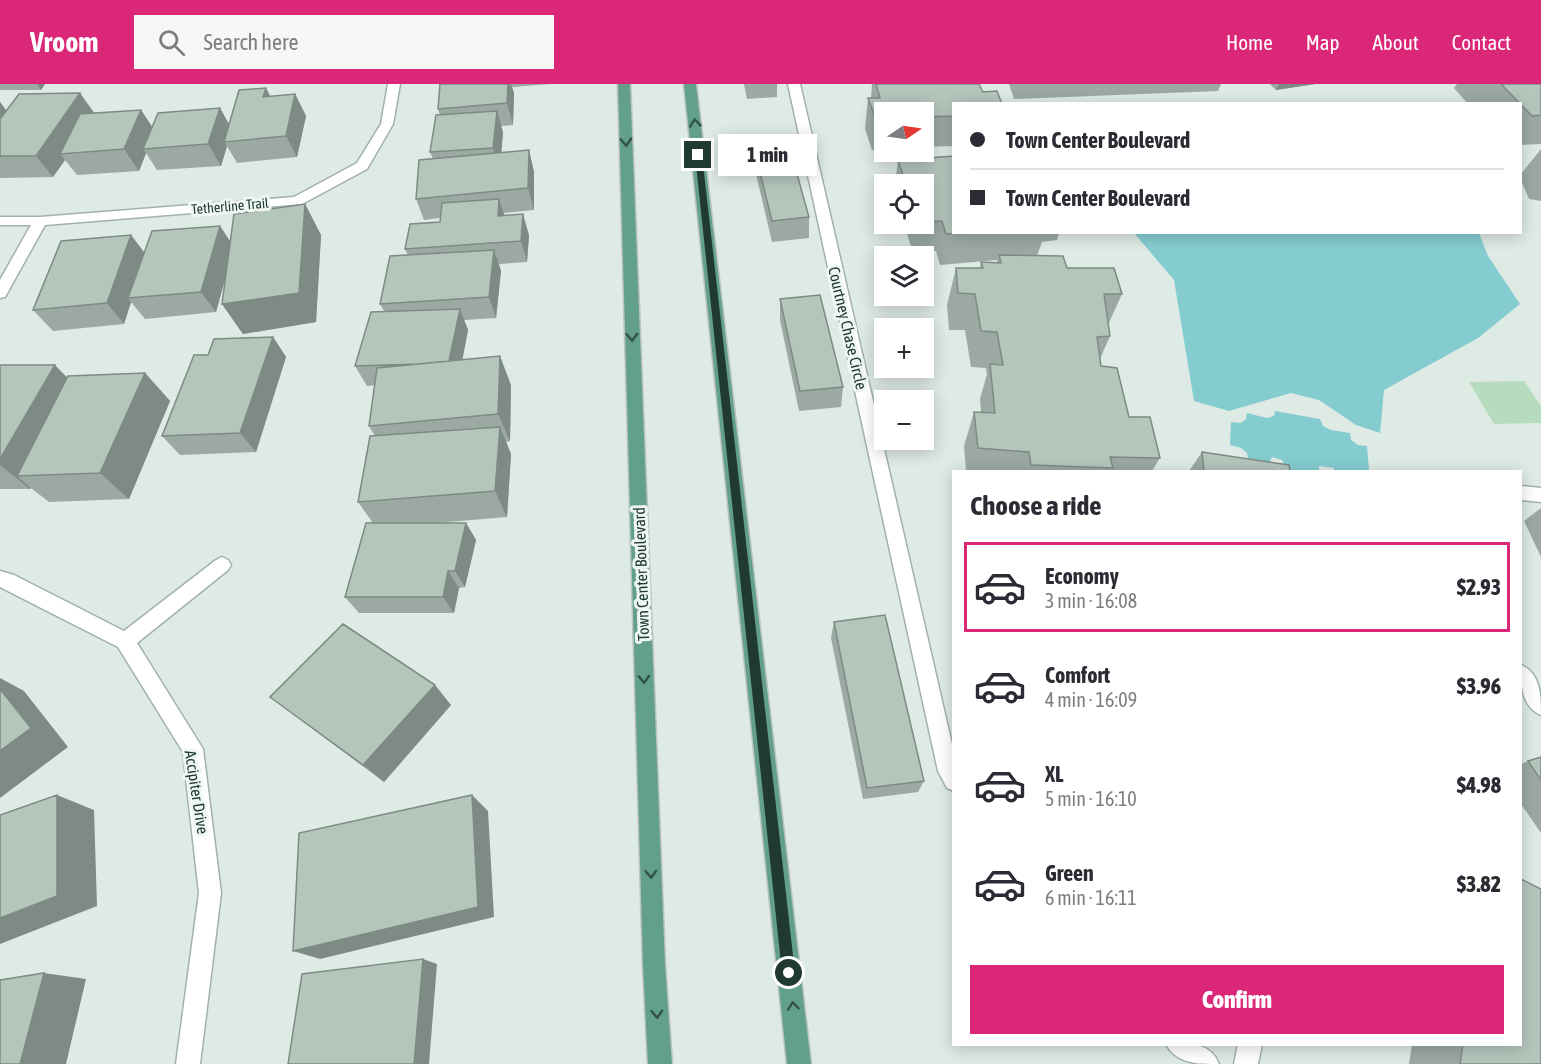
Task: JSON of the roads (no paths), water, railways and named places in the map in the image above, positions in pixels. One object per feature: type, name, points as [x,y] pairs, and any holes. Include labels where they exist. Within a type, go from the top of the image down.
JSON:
[{"type":"main road","name":"Town Center Boulevard","points":[[624,84],[653,929],[660,1064]]},
{"type":"main road","points":[[690,84],[799,1064]]},
{"type":"street","name":"Tetherline Trail","points":[[0,220],[40,221],[297,201],[362,166],[387,124],[394,84]]},
{"type":"street","name":"Courtney Chase Circle","points":[[794,84],[945,759],[952,778]]},
{"type":"street","points":[[0,293],[40,221]]},
{"type":"street","points":[[1522,492],[1541,495]]},
{"type":"street","points":[[0,579],[125,641],[222,565]]},
{"type":"street","name":"Accipiter Drive","points":[[125,641],[193,749],[210,893],[188,1064]]},
{"type":"street","points":[[1522,676],[1535,705]]},
{"type":"street","points":[[1181,1046],[1207,1064]]},
{"type":"street","points":[[1246,1064],[1250,1046]]},
{"type":"water","points":[[1135,234],[1479,234],[1488,256],[1520,304],[1478,338],[1384,390],[1380,433],[1356,425],[1319,400],[1291,393],[1229,411],[1194,401],[1174,280]]},
{"type":"water","points":[[1275,411],[1320,419],[1323,426],[1331,430],[1350,433],[1351,440],[1358,445],[1367,446],[1369,470],[1334,470],[1334,468],[1319,466],[1319,470],[1287,470],[1282,460],[1272,457],[1269,464],[1248,459],[1247,453],[1241,448],[1230,445],[1231,422],[1241,423],[1246,419],[1247,413],[1267,418],[1274,416]]}]
